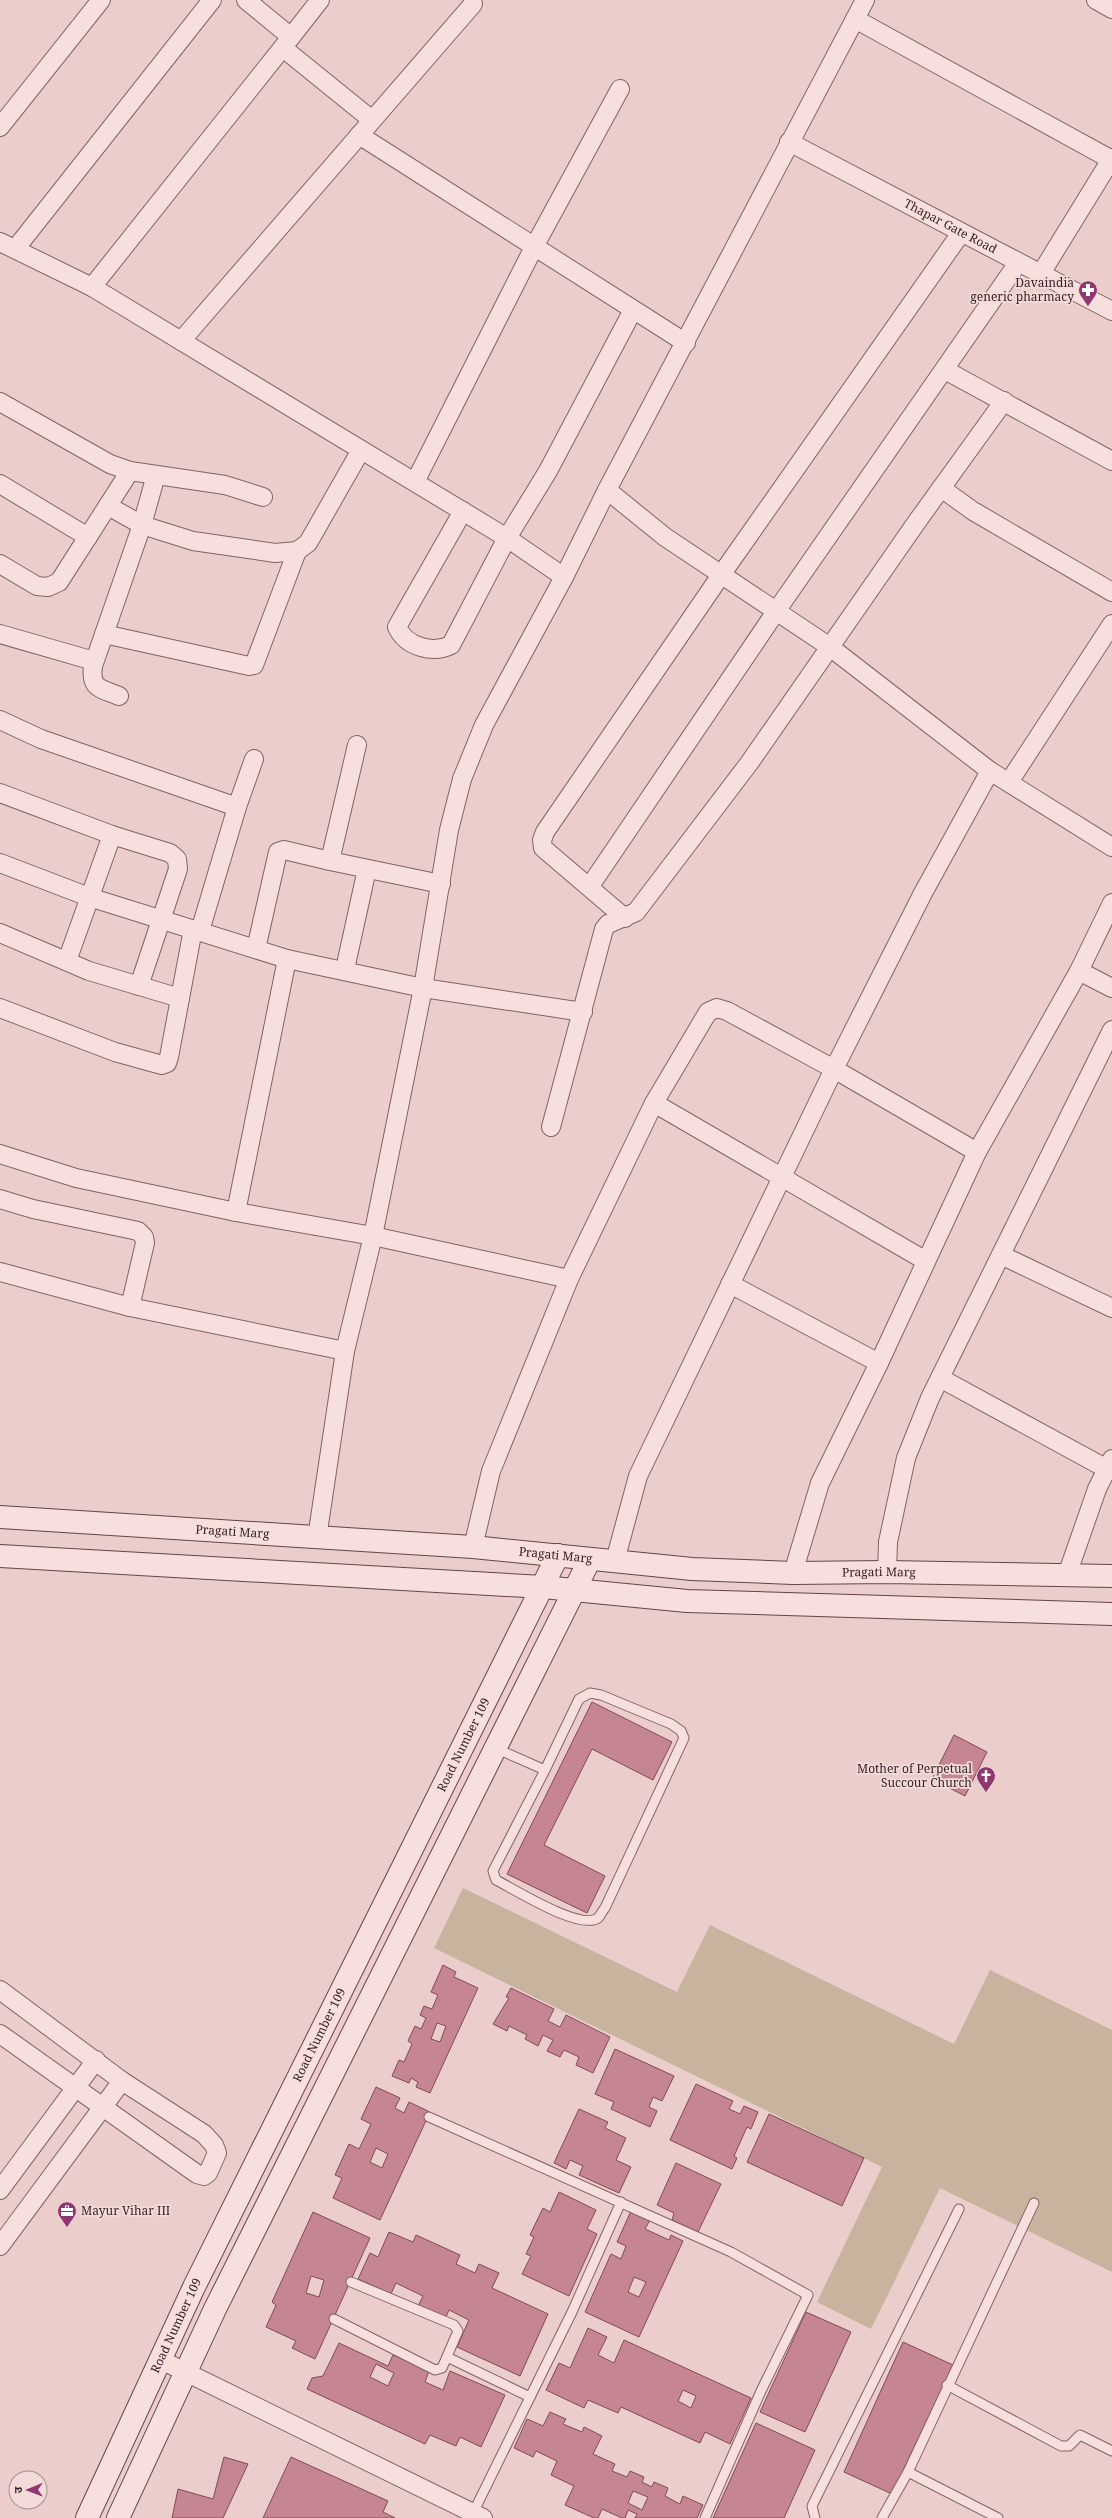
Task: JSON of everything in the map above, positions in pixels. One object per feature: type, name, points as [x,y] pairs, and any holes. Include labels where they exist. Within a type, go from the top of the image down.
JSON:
[{"type":"main road","name":"Pragati Marg","points":[[0,1517],[473,1547],[692,1569],[793,1573],[887,1572],[1112,1576]]},
{"type":"main road","points":[[0,1556],[543,1587],[687,1601],[1112,1614]]},
{"type":"main road","name":"Road Number 109","points":[[87,2518],[194,2287],[558,1556]]},
{"type":"main road","points":[[118,2518],[214,2309],[590,1559]]},
{"type":"street","points":[[0,127],[101,0]]},
{"type":"street","points":[[212,0],[8,245],[92,287],[463,511],[564,576]]},
{"type":"street","points":[[246,0],[287,42],[372,120]]},
{"type":"street","points":[[92,287],[320,0]]},
{"type":"street","points":[[317,1538],[345,1351],[373,1236],[423,988],[453,816],[462,779],[484,725],[564,576],[607,490],[686,343],[789,142],[865,0]]},
{"type":"street","points":[[1096,0],[1112,9]]},
{"type":"street","points":[[181,342],[473,4]]},
{"type":"street","points":[[855,19],[1112,159],[1040,275]]},
{"type":"street","points":[[415,482],[534,248],[620,89]]},
{"type":"street","points":[[359,135],[534,248],[686,343]]},
{"type":"street","name":"Thapar Gate Road","points":[[789,142],[1112,312]]},
{"type":"street","points":[[625,918],[590,886],[543,848],[542,840],[545,832],[721,575],[961,233]]},
{"type":"street","points":[[590,886],[777,610],[1018,263]]},
{"type":"street","points":[[463,511],[397,627],[400,634],[412,642],[433,650],[451,645],[507,538],[548,470],[633,310]]},
{"type":"street","points":[[945,370],[1112,461]]},
{"type":"street","points":[[0,402],[110,464],[130,471],[225,485],[263,497]]},
{"type":"street","points":[[551,1127],[583,1012],[602,933],[608,924],[636,912],[740,774],[941,488],[1004,402]]},
{"type":"street","points":[[108,506],[142,525],[193,541],[275,553],[297,551],[308,543],[361,450]]},
{"type":"street","points":[[0,564],[37,586],[48,587],[59,582],[130,471]]},
{"type":"street","points":[[118,696],[95,686],[91,679],[94,661],[142,525],[156,475]]},
{"type":"street","points":[[0,484],[88,537]]},
{"type":"street","points":[[941,488],[973,511],[1110,587]]},
{"type":"street","points":[[607,490],[665,537],[721,575],[777,610],[830,647],[990,771],[1112,847]]},
{"type":"street","points":[[104,634],[249,666],[254,665],[297,551]]},
{"type":"street","points":[[1009,782],[1112,624]]},
{"type":"street","points":[[0,634],[94,661]]},
{"type":"street","points":[[0,720],[41,739],[237,807]]},
{"type":"street","points":[[330,861],[357,745]]},
{"type":"street","points":[[0,1008],[115,1052],[162,1065],[167,1063],[196,930],[254,759]]},
{"type":"street","points":[[615,1561],[638,1476],[834,1069],[923,893],[990,771]]},
{"type":"street","points":[[0,794],[112,835],[170,853],[177,859],[178,869],[160,918],[139,986]]},
{"type":"street","points":[[67,961],[112,835]]},
{"type":"street","points":[[256,949],[278,852],[284,850],[441,884]]},
{"type":"street","points":[[0,863],[89,898],[160,918],[287,959],[345,970],[423,988],[583,1012]]},
{"type":"street","points":[[345,970],[367,869]]},
{"type":"street","points":[[793,1573],[820,1483],[879,1363],[977,1152],[1079,971],[1112,903]]},
{"type":"street","points":[[0,933],[89,971],[180,998]]},
{"type":"street","points":[[236,1212],[287,959]]},
{"type":"street","points":[[1079,971],[1112,988]]},
{"type":"street","points":[[473,1547],[491,1471],[569,1279],[654,1103],[708,1012],[717,1008],[834,1069],[977,1152]]},
{"type":"street","points":[[887,1572],[888,1542],[906,1458],[940,1378],[1112,1030]]},
{"type":"street","points":[[654,1103],[926,1261]]},
{"type":"street","points":[[0,1154],[76,1178],[236,1212],[373,1236],[569,1279]]},
{"type":"street","points":[[0,1198],[33,1209],[138,1231],[144,1236],[146,1243],[130,1307]]},
{"type":"street","points":[[1001,1255],[1112,1308]]},
{"type":"street","points":[[0,1272],[130,1307],[345,1351]]},
{"type":"street","points":[[730,1284],[879,1363]]},
{"type":"street","points":[[940,1378],[1109,1464],[1104,1488],[1067,1575]]},
{"type":"street","points":[[0,1990],[96,2060],[122,2081],[204,2134],[214,2145],[217,2153],[208,2173],[204,2176],[197,2174],[102,2108],[0,2034]]},
{"type":"street","points":[[0,2190],[96,2060]]},
{"type":"street","points":[[0,2246],[122,2081]]},
{"type":"street","points":[[161,2360],[478,2516]]},
{"type":"lane","points":[[590,1693],[601,1695],[671,1724],[681,1730],[684,1738],[605,1908],[598,1918],[588,1921],[570,1918],[496,1880],[493,1871],[500,1855],[545,1770],[579,1699],[590,1693]]},
{"type":"lane","points":[[495,1748],[545,1770]]},
{"type":"lane","points":[[429,2117],[731,2252],[808,2295],[761,2391],[705,2518]]},
{"type":"lane","points":[[478,2516],[530,2397],[572,2312],[621,2202]]},
{"type":"lane","points":[[882,2518],[908,2472],[1034,2203]]},
{"type":"lane","points":[[815,2518],[812,2506],[959,2209]]},
{"type":"lane","points":[[334,2319],[435,2370],[442,2368],[447,2358],[458,2332],[454,2325],[351,2282]]},
{"type":"lane","points":[[447,2358],[530,2397]]},
{"type":"lane","points":[[948,2385],[1061,2446],[1069,2446],[1080,2435],[1112,2451]]},
{"type":"lane","points":[[908,2472],[998,2518]]},
{"type":"shaded area","points":[[463,1888],[677,1992],[710,1925],[954,2044],[990,1970],[1112,2030],[1112,2272],[940,2188],[871,2329],[817,2302],[882,2167],[434,1948]]},
{"type":"building","points":[[592,1702],[672,1742],[653,1780],[592,1749],[544,1845],[605,1876],[587,1913],[507,1874]]},
{"type":"building","points":[[954,1735],[987,1752],[965,1796],[932,1779]]},
{"type":"building","points":[[443,1965],[456,1972],[454,1977],[478,1988],[430,2093],[416,2087],[418,2082],[411,2078],[409,2083],[392,2076],[399,2060],[404,2062],[412,2044],[408,2041],[415,2026],[421,2029],[426,2018],[420,2015],[424,2006],[432,2009],[438,1995],[431,1992]],"holes":[[[437,2023],[446,2026],[440,2042],[431,2039]]]},
{"type":"building","points":[[511,1988],[554,2009],[548,2021],[560,2027],[566,2015],[610,2037],[593,2073],[576,2065],[579,2057],[564,2050],[560,2057],[547,2051],[553,2040],[543,2035],[538,2046],[525,2039],[527,2035],[509,2026],[507,2031],[493,2024],[509,1998],[506,1997]]},
{"type":"building","points":[[615,2049],[674,2076],[662,2101],[653,2097],[649,2107],[657,2111],[650,2127],[611,2109],[614,2102],[595,2094]]},
{"type":"building","points":[[696,2084],[733,2101],[729,2109],[740,2114],[744,2106],[758,2112],[751,2129],[747,2127],[734,2156],[737,2158],[732,2169],[670,2140]]},
{"type":"building","points":[[376,2087],[400,2098],[395,2108],[404,2113],[409,2102],[430,2112],[380,2220],[333,2198],[342,2178],[335,2175],[349,2144],[359,2149],[371,2124],[361,2119]],"holes":[[[376,2148],[388,2154],[382,2168],[370,2162]]]},
{"type":"building","points":[[579,2109],[608,2122],[605,2128],[626,2138],[616,2160],[631,2167],[619,2193],[579,2175],[583,2166],[570,2160],[566,2169],[554,2163]]},
{"type":"building","points":[[769,2114],[864,2158],[842,2206],[747,2162]]},
{"type":"building","points":[[676,2163],[721,2184],[698,2232],[672,2220],[674,2213],[657,2205]]},
{"type":"building","points":[[559,2192],[596,2210],[587,2229],[597,2234],[569,2296],[522,2274],[531,2256],[526,2254],[534,2237],[530,2235],[543,2208],[550,2212]]},
{"type":"building","points":[[631,2211],[650,2220],[645,2229],[669,2240],[671,2235],[683,2241],[639,2337],[585,2312],[611,2254],[621,2259],[626,2246],[617,2242]],"holes":[[[634,2277],[646,2282],[639,2297],[628,2292]]]},
{"type":"building","points":[[313,2212],[370,2238],[315,2359],[292,2348],[296,2341],[266,2327],[276,2305],[272,2302]],"holes":[[[311,2276],[324,2280],[319,2297],[306,2293]]]},
{"type":"building","points":[[389,2232],[413,2242],[416,2235],[460,2255],[456,2264],[475,2273],[479,2264],[499,2273],[492,2288],[548,2314],[520,2376],[457,2347],[469,2320],[449,2310],[445,2319],[418,2306],[423,2296],[396,2283],[391,2294],[358,2279],[370,2253],[378,2257]]},
{"type":"building","points":[[806,2312],[851,2332],[805,2432],[760,2412]]},
{"type":"building","points":[[588,2328],[607,2337],[598,2355],[614,2363],[624,2340],[751,2398],[730,2444],[705,2432],[700,2443],[621,2407],[618,2413],[588,2400],[584,2408],[546,2390],[559,2363],[570,2368]],"holes":[[[683,2390],[696,2396],[691,2408],[678,2401]]]},
{"type":"building","points":[[903,2342],[953,2365],[892,2494],[844,2472]]},
{"type":"building","points":[[339,2343],[388,2366],[393,2355],[429,2371],[425,2382],[443,2390],[450,2371],[505,2395],[481,2447],[460,2437],[456,2446],[430,2435],[425,2444],[307,2389],[312,2378],[323,2376]],"holes":[[[376,2364],[394,2373],[388,2386],[370,2377]]]},
{"type":"building","points":[[550,2412],[566,2419],[563,2424],[582,2432],[584,2427],[602,2436],[593,2454],[615,2464],[612,2471],[627,2477],[630,2471],[644,2477],[642,2482],[652,2487],[654,2482],[668,2488],[665,2496],[680,2504],[683,2496],[703,2505],[697,2518],[635,2518],[637,2514],[628,2510],[625,2518],[622,2518],[602,2509],[598,2518],[594,2518],[565,2505],[574,2486],[551,2475],[557,2461],[536,2451],[533,2457],[514,2448],[527,2419],[543,2426]],"holes":[[[633,2491],[648,2497],[642,2510],[628,2503]]]},
{"type":"building","points":[[756,2423],[815,2450],[784,2518],[713,2518]]},
{"type":"building","points":[[224,2457],[248,2464],[223,2518],[172,2518],[178,2489],[213,2499]]},
{"type":"building","points":[[291,2457],[388,2501],[383,2512],[395,2518],[263,2518]]},
{"type":"place","name":"Davaindia generic pharmacy","points":[[1088,307]]},
{"type":"place","name":"Mother of Perpetual Succour Church","points":[[986,1793]]},
{"type":"place","name":"Mayur Vihar III","points":[[67,2228]]}]
